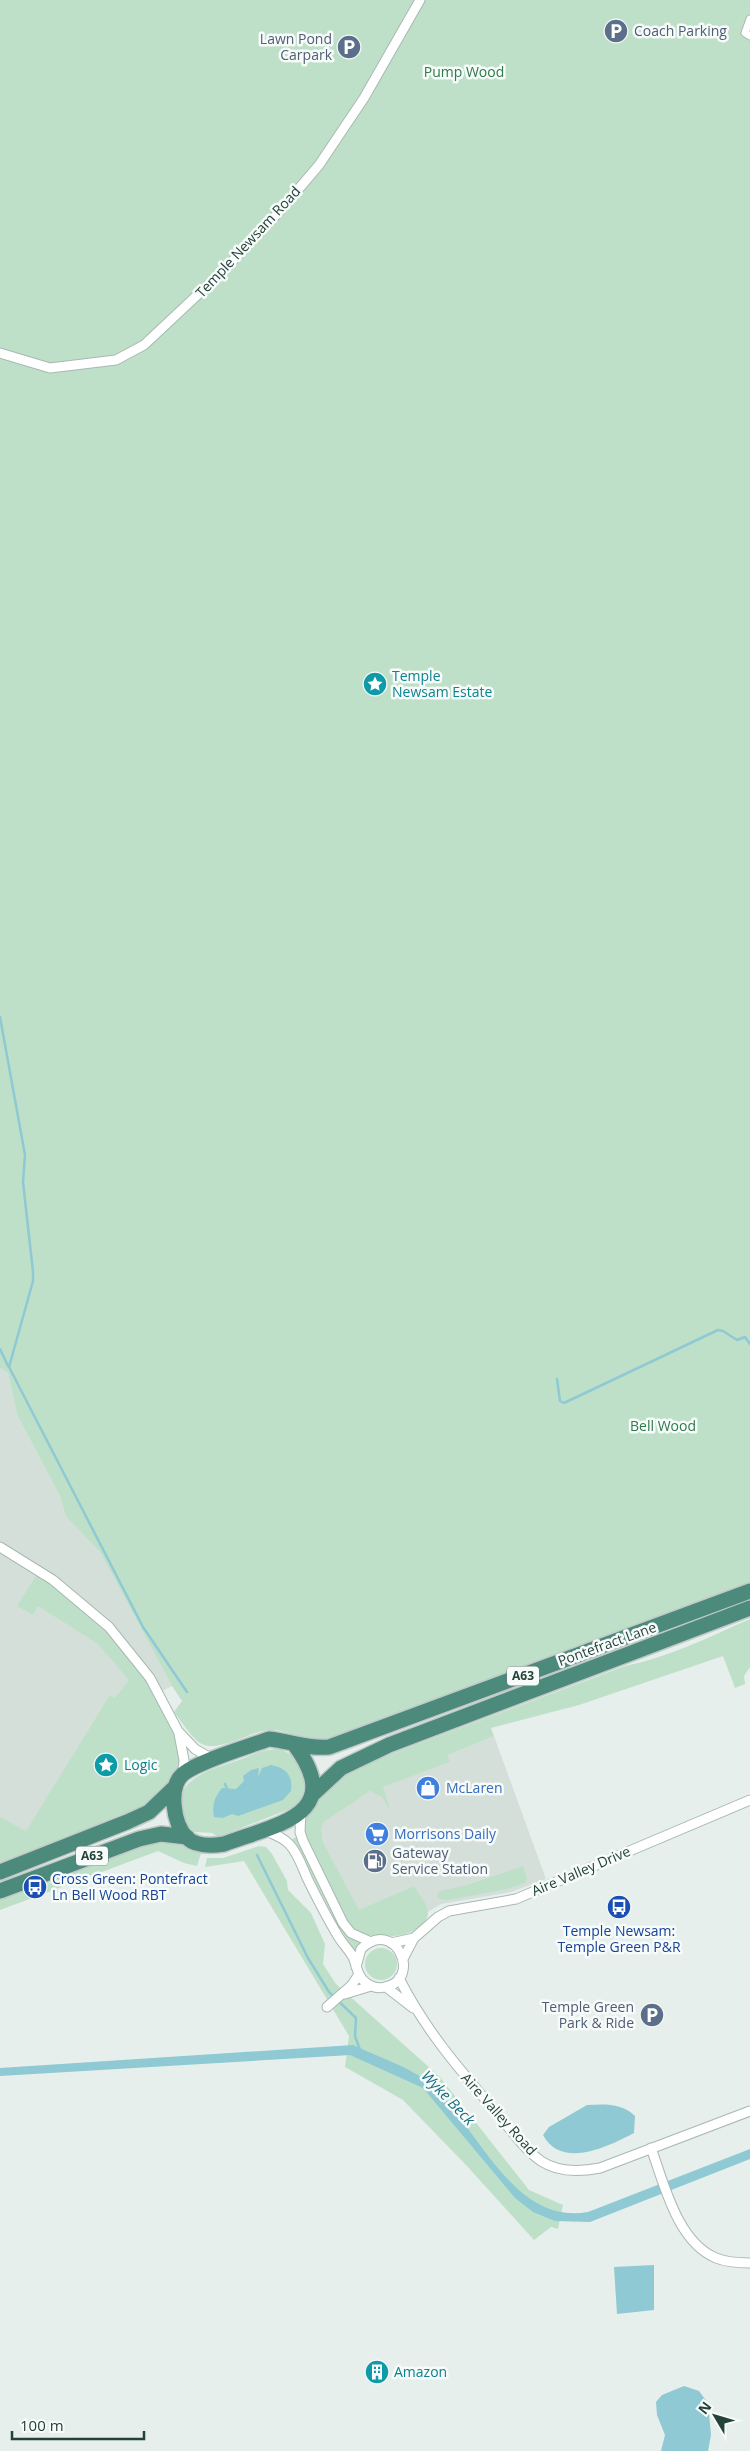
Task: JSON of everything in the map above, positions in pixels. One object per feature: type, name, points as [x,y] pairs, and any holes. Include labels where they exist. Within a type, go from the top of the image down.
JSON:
[{"type":"highway","name":"Pontefract Lane","points":[[294,1744],[305,1747],[329,1747],[750,1591]]},
{"type":"highway","name":"Pontefract Lane","points":[[313,1794],[341,1768],[389,1745],[750,1608]]},
{"type":"highway","name":"A63","points":[[0,1872],[149,1812],[174,1789],[183,1774],[197,1766],[269,1739],[294,1744]]},
{"type":"highway","points":[[294,1744],[307,1761],[312,1777],[313,1794]]},
{"type":"highway","points":[[174,1789],[174,1806],[178,1822],[187,1837]]},
{"type":"highway","name":"A63","points":[[0,1891],[139,1839],[161,1834],[187,1837],[199,1844],[211,1846],[224,1844],[291,1819],[301,1812],[313,1794]]},
{"type":"street","name":"Temple Newsam Road","points":[[0,353],[50,368],[116,360],[144,345],[223,271],[279,212],[319,165],[364,98],[420,0]]},
{"type":"street","points":[[750,19],[745,33],[750,36]]},
{"type":"street","points":[[0,1547],[53,1580],[108,1627],[150,1678],[178,1731],[195,1749],[215,1760]]},
{"type":"street","points":[[178,1731],[184,1760],[183,1774]]},
{"type":"street","name":"Aire Valley Drive","points":[[403,1959],[414,1938],[438,1917],[449,1911],[516,1899],[750,1800]]},
{"type":"street","points":[[301,1812],[300,1832],[303,1841],[343,1922],[351,1934],[371,1942],[381,1940],[391,1943],[401,1952],[403,1959],[400,1978],[386,1987],[371,1986],[342,1995]]},
{"type":"street","points":[[262,1830],[277,1836],[291,1846],[326,1914],[352,1956],[357,1971],[371,1986]]},
{"type":"street","name":"Aire Valley Drive","points":[[391,1943],[414,1938]]},
{"type":"street","points":[[327,2007],[342,1995],[357,1971],[358,1955],[371,1942]]},
{"type":"street","name":"Aire Valley Road","points":[[400,1978],[415,2010],[454,2064],[541,2161],[558,2168],[578,2172],[600,2168],[750,2111]]},
{"type":"street","name":"Aire Valley Road","points":[[386,1987],[415,2010]]},
{"type":"street","points":[[651,2148],[675,2211],[691,2240],[702,2250],[716,2258],[750,2263]]},
{"type":"shaded area","points":[[0,1368],[8,1373],[17,1415],[60,1496],[66,1517],[100,1552],[172,1686],[133,1706],[155,1765],[0,1846]]},
{"type":"shaded area","points":[[494,1736],[546,1879],[511,1892],[441,1904],[428,1912],[414,1886],[359,1911],[323,1842],[321,1827],[324,1822],[365,1793],[450,1762],[448,1755]]},
{"type":"green space","name":"Temple Newsam Estate","points":[[0,0],[750,0],[750,1586],[334,1739],[311,1740],[280,1731],[267,1730],[219,1745],[210,1746],[196,1740],[174,1712],[182,1701],[172,1686],[100,1552],[66,1517],[60,1496],[17,1415],[8,1373],[0,1368]]},
{"type":"green space","points":[[39,1571],[128,1649],[178,1731],[184,1760],[163,1800],[0,1872],[0,1817],[26,1831],[110,1695],[115,1698],[129,1680],[98,1644],[38,1606],[33,1615],[17,1606]]},
{"type":"green space","points":[[750,1619],[750,1667],[744,1676],[745,1684],[735,1688],[723,1656],[579,1705],[491,1728],[494,1736],[448,1755],[450,1762],[383,1787],[391,1812],[382,1797],[370,1791],[324,1822],[321,1828],[323,1842],[359,1910],[414,1886],[428,1910],[425,1922],[418,1929],[397,1936],[385,1937],[363,1934],[350,1926],[341,1912],[311,1851],[306,1839],[305,1827],[302,1827],[305,1817],[336,1778],[362,1765],[625,1666],[673,1652]]},
{"type":"green space","points":[[280,1749],[292,1755],[306,1778],[302,1798],[292,1808],[218,1837],[212,1833],[195,1832],[189,1827],[182,1809],[181,1798],[190,1782],[207,1772],[263,1751]]},
{"type":"green space","points":[[296,1837],[346,1933],[360,1942],[354,1951],[337,1924],[298,1849],[291,1840]]},
{"type":"green space","points":[[154,1841],[174,1842],[201,1853],[197,1866],[184,1863],[158,1851],[0,1910],[0,1897],[48,1884],[66,1872]]},
{"type":"green space","points":[[259,1846],[266,1847],[272,1854],[287,1881],[288,1890],[311,1913],[325,1944],[323,1964],[336,1984],[440,2077],[529,2190],[563,2205],[558,2229],[551,2227],[534,2240],[466,2165],[403,2100],[345,2067],[349,2036],[244,1861],[205,1867],[207,1858],[223,1858]]},
{"type":"green space","points":[[523,1866],[527,1878],[525,1883],[508,1889],[448,1900],[439,1899],[437,1896],[440,1891],[467,1885]]},
{"type":"green space","points":[[381,1948],[393,1952],[397,1964],[393,1976],[381,1980],[369,1976],[365,1964],[369,1952]]},
{"type":"water","points":[[271,1765],[281,1768],[290,1777],[291,1791],[283,1800],[238,1816],[232,1814],[223,1818],[214,1817],[214,1802],[222,1788],[236,1789],[244,1781],[243,1776],[251,1770],[259,1768],[258,1777],[262,1768]]},
{"type":"water","points":[[353,2045],[409,2070],[437,2089],[487,2155],[515,2187],[531,2199],[548,2208],[567,2213],[588,2212],[750,2149],[750,2159],[590,2222],[555,2221],[533,2212],[515,2198],[423,2088],[350,2055],[0,2076],[0,2068]]},
{"type":"water","points":[[587,2105],[613,2105],[625,2109],[635,2116],[634,2133],[612,2144],[586,2152],[562,2151],[551,2145],[543,2135],[549,2127]]},
{"type":"water","points":[[654,2265],[654,2310],[617,2314],[614,2267]]},
{"type":"water","points":[[684,2386],[699,2391],[708,2403],[711,2435],[708,2451],[661,2451],[665,2435],[657,2415],[656,2402],[662,2395]]},
{"type":"waterway","points":[[0,1017],[25,1155],[23,1182],[33,1272],[33,1281],[9,1367],[143,1627],[187,1692]]},
{"type":"waterway","points":[[557,1379],[560,1401],[564,1403],[718,1330],[737,1340],[745,1337],[750,1344]]},
{"type":"waterway","points":[[0,1349],[8,1366]]},
{"type":"waterway","points":[[225,1784],[228,1791]]},
{"type":"waterway","points":[[257,1855],[308,1958],[329,1992],[356,2018],[355,2036],[360,2050]]},
{"type":"place","name":"Coach Parking","points":[[616,31]]},
{"type":"place","name":"Lawn Pond Carpark","points":[[349,47]]},
{"type":"place","name":"Temple Newsam Estate","points":[[375,684]]},
{"type":"place","name":"Logic","points":[[106,1765]]},
{"type":"place","name":"McLaren","points":[[428,1788]]},
{"type":"place","name":"Morrisons Daily","points":[[377,1834]]},
{"type":"place","name":"Gateway Service Station","points":[[375,1861]]},
{"type":"place","name":"Cross Green: Pontefract Ln Bell Wood RBT","points":[[35,1887]]},
{"type":"place","name":"Temple Newsam: Temple Green P&R","points":[[619,1907]]},
{"type":"place","name":"Temple Green Park & Ride","points":[[652,2015]]},
{"type":"place","name":"Amazon","points":[[377,2372]]},
{"type":"park label","name":"Pump Wood","points":[[464,72]]},
{"type":"park label","name":"Bell Wood","points":[[663,1426]]},
{"type":"water label","name":"Wyke Beck","points":[[448,2098]]}]
